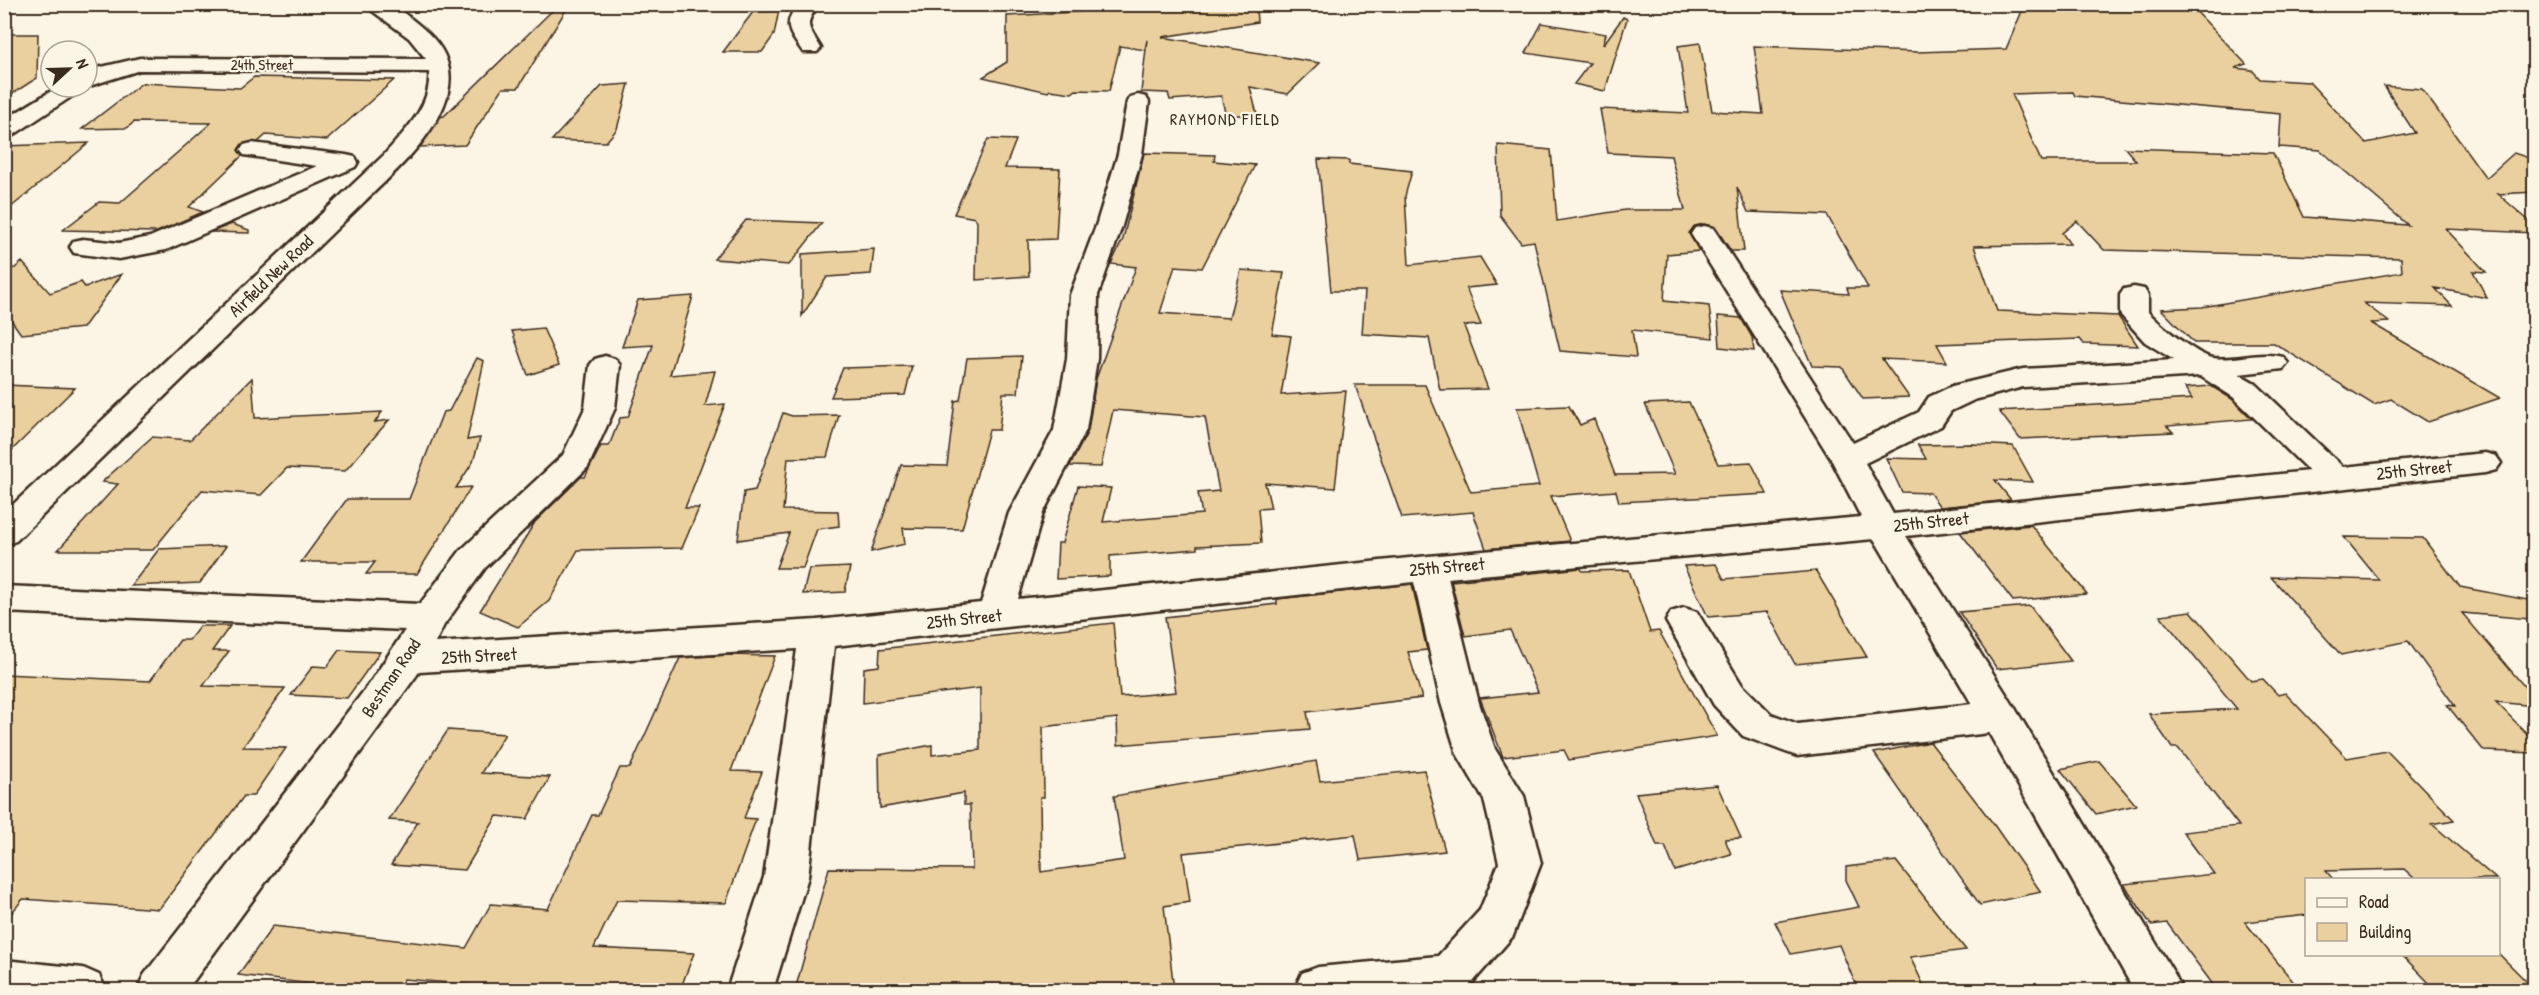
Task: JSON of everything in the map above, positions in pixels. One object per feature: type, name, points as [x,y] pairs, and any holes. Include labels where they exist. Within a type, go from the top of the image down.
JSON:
[{"type":"street","points":[[373,4],[417,35],[435,52],[440,66]]},
{"type":"street","points":[[808,4],[798,18],[797,25],[810,48]]},
{"type":"street","name":"24th Street","points":[[99,75],[140,64],[440,66]]},
{"type":"street","name":"Airfield New Road","points":[[4,533],[385,166],[426,119],[435,99],[440,80],[440,66]]},
{"type":"street","points":[[4,131],[52,99]]},
{"type":"street","points":[[995,616],[1026,513],[1070,430],[1082,358],[1084,295],[1109,226],[1130,154],[1138,102]]},
{"type":"street","points":[[252,150],[385,166]]},
{"type":"street","points":[[83,247],[119,251],[157,244],[346,162]]},
{"type":"street","points":[[1704,234],[1847,459],[1883,527],[1999,716],[2159,990]]},
{"type":"street","points":[[2134,296],[2134,314],[2155,336],[2244,390],[2336,479]]},
{"type":"street","points":[[1847,459],[1930,419],[1940,404],[1963,393],[2023,378],[2273,363]]},
{"type":"street","name":"Bestman Road","points":[[160,990],[408,659],[430,618],[473,559],[577,460],[600,408],[605,365]]},
{"type":"street","name":"25th Street","points":[[408,659],[817,634],[1428,568],[1883,527],[2485,463]]},
{"type":"street","points":[[1318,988],[1449,976],[1497,922],[1520,863],[1504,796],[1477,754],[1460,703],[1428,568]]},
{"type":"street","points":[[4,599],[430,618]]},
{"type":"street","points":[[1684,621],[1728,695],[1757,725],[1797,740],[1999,716]]},
{"type":"street","points":[[750,990],[786,877],[817,634]]},
{"type":"street","points":[[4,981],[83,990]]},
{"type":"building","points":[[559,4],[566,10],[518,88],[503,88],[465,145],[420,147],[440,117],[444,116]]},
{"type":"building","points":[[1091,4],[1256,8],[1257,22],[1162,37],[1320,63],[1288,94],[1250,87],[1257,114],[1226,116],[1221,96],[1170,100],[1168,93],[1141,92],[1147,40],[1145,50],[1120,46],[1109,91],[1076,90],[1072,93],[1050,90],[1048,92],[983,77],[1007,62],[1007,16],[1090,11]]},
{"type":"building","points":[[2025,4],[2161,4],[2164,7],[2193,8],[2246,64],[2235,68],[2252,70],[2260,79],[2309,82],[2366,143],[2415,133],[2384,86],[2422,89],[2486,178],[2514,153],[2535,160],[2535,192],[2498,194],[2535,226],[2535,233],[2446,229],[2486,272],[2473,271],[2487,298],[2435,288],[2452,306],[2364,303],[2389,322],[2371,323],[2500,398],[2428,422],[2391,399],[2374,405],[2274,343],[2194,343],[2161,309],[2202,307],[2402,272],[2401,258],[2104,250],[2077,221],[2062,233],[2070,244],[1974,246],[1997,311],[2118,316],[2138,346],[2084,344],[2080,339],[1937,344],[1947,362],[1882,359],[1909,397],[1863,399],[1842,367],[1812,366],[1780,290],[1849,294],[1847,288],[1868,288],[1827,215],[1748,212],[1737,187],[1744,251],[1731,251],[1715,227],[1704,224],[1695,226],[1689,233],[1699,251],[1667,254],[1664,301],[1709,306],[1713,338],[1632,330],[1636,357],[1560,351],[1534,241],[1521,243],[1500,215],[1498,145],[1551,150],[1557,221],[1625,210],[1685,210],[1671,156],[1608,153],[1600,109],[1688,113],[1678,46],[1700,43],[1712,111],[1763,114],[1754,46],[1918,52],[2006,49]],"holes":[[[2073,92],[2075,96],[2281,114],[2279,147],[2320,150],[2408,225],[2304,217],[2273,153],[2125,148],[2136,161],[2041,161],[2012,94]]]},
{"type":"building","points":[[779,10],[774,35],[762,52],[723,52],[753,12]]},
{"type":"building","points":[[1623,17],[1627,19],[1605,91],[1574,84],[1590,63],[1526,53],[1542,23],[1606,34],[1603,45]]},
{"type":"building","points":[[4,34],[38,34],[37,78],[4,99]]},
{"type":"building","points":[[254,77],[394,80],[327,140],[266,135],[258,142],[242,144],[238,150],[242,156],[189,207],[203,212],[157,232],[63,230],[99,202],[120,203],[211,123],[134,122],[127,128],[82,129],[142,83],[240,88]]},
{"type":"building","points":[[629,84],[617,129],[606,142],[552,140],[602,86]]},
{"type":"building","points":[[988,139],[1016,140],[1005,168],[1060,169],[1056,239],[1028,240],[1029,276],[976,280],[977,222],[975,218],[954,214]]},
{"type":"building","points":[[89,143],[4,213],[4,146]]},
{"type":"building","points":[[1144,153],[1215,155],[1214,161],[1255,165],[1202,268],[1175,266],[1160,313],[1229,318],[1241,270],[1284,273],[1272,334],[1291,336],[1281,395],[1346,391],[1335,488],[1265,483],[1271,508],[1258,509],[1261,543],[1197,546],[1197,549],[1110,556],[1110,576],[1056,579],[1058,543],[1062,543],[1078,486],[1111,488],[1103,522],[1202,514],[1198,493],[1219,491],[1205,417],[1113,410],[1101,467],[1070,466],[1088,431],[1096,379],[1136,267],[1111,264],[1123,239]]},
{"type":"building","points":[[1318,159],[1349,160],[1349,164],[1412,171],[1405,196],[1409,265],[1480,257],[1497,285],[1466,288],[1481,325],[1464,326],[1488,389],[1440,390],[1429,338],[1362,334],[1365,291],[1331,291]]},
{"type":"building","points":[[746,220],[822,223],[789,265],[714,259]]},
{"type":"building","points":[[232,224],[249,230],[249,233],[211,232]]},
{"type":"building","points":[[874,249],[871,274],[827,277],[802,316],[802,254]]},
{"type":"building","points":[[22,262],[50,293],[81,282],[85,287],[122,274],[83,328],[21,334],[4,310],[4,270],[15,268]]},
{"type":"building","points":[[693,296],[670,375],[715,371],[705,406],[725,404],[685,508],[699,508],[682,548],[578,550],[549,601],[518,627],[480,611],[535,522],[581,477],[585,477],[601,446],[609,446],[620,418],[628,417],[653,345],[622,347],[638,300]]},
{"type":"building","points":[[1718,316],[1741,318],[1752,337],[1754,351],[1720,347]]},
{"type":"building","points":[[543,328],[559,365],[528,375],[512,331]]},
{"type":"building","points":[[1022,356],[1018,393],[1003,393],[999,430],[989,430],[962,529],[903,528],[905,544],[871,552],[901,465],[947,466],[955,401],[960,400],[967,358]]},
{"type":"building","points":[[477,358],[484,361],[467,440],[480,438],[473,462],[456,488],[471,487],[417,574],[366,574],[375,562],[301,562],[347,499],[409,499],[443,412],[449,411]]},
{"type":"building","points":[[912,366],[905,395],[831,397],[843,368]]},
{"type":"building","points":[[252,378],[255,418],[382,412],[375,422],[389,420],[345,471],[287,468],[261,495],[202,490],[153,550],[58,550],[118,484],[102,482],[152,437],[190,440]]},
{"type":"building","points":[[4,385],[75,388],[4,458]]},
{"type":"building","points":[[1355,385],[1425,385],[1471,492],[1539,486],[1517,408],[1569,406],[1580,425],[1594,419],[1615,475],[1675,474],[1645,404],[1689,402],[1718,464],[1751,462],[1767,494],[1619,502],[1616,491],[1551,496],[1570,541],[1486,549],[1473,512],[1402,518]]},
{"type":"building","points":[[2211,386],[2232,399],[2252,419],[2167,426],[2173,432],[2020,439],[1999,411],[2192,399],[2185,388]]},
{"type":"building","points":[[783,413],[792,416],[839,415],[827,457],[788,458],[783,510],[838,511],[839,526],[817,529],[803,568],[776,568],[789,533],[738,540],[744,492],[755,490]]},
{"type":"building","points":[[1918,445],[2013,446],[2033,482],[1995,480],[2011,500],[1940,507],[1930,493],[1902,492],[1886,458],[1926,459]]},
{"type":"building","points":[[2031,525],[2087,594],[2013,601],[1960,532]]},
{"type":"building","points":[[2344,537],[2423,538],[2460,587],[2533,601],[2530,619],[2462,613],[2535,699],[2535,706],[2496,702],[2535,742],[2535,753],[2484,751],[2447,705],[2455,706],[2408,641],[2341,655],[2271,577],[2379,580]]},
{"type":"building","points":[[226,546],[200,583],[131,586],[159,549]]},
{"type":"building","points":[[1716,564],[1724,579],[1816,571],[1867,657],[1795,664],[1767,612],[1708,617],[1684,566]]},
{"type":"building","points":[[850,567],[845,592],[803,594],[809,569]]},
{"type":"building","points":[[1581,568],[1582,571],[1629,570],[1650,632],[1659,631],[1717,736],[1569,760],[1564,750],[1503,757],[1480,698],[1538,692],[1510,630],[1465,636],[1451,581]]},
{"type":"building","points":[[1412,584],[1427,650],[1408,652],[1422,698],[1307,712],[1310,729],[1118,745],[1117,718],[1043,727],[1044,797],[1040,797],[1041,872],[1124,860],[1114,796],[1316,761],[1320,781],[1424,770],[1445,851],[1360,860],[1355,835],[1183,853],[1190,902],[1164,906],[1174,990],[795,990],[829,868],[972,869],[970,805],[964,805],[964,793],[880,808],[879,755],[932,745],[932,755],[980,750],[980,688],[863,703],[864,668],[879,666],[880,649],[1113,623],[1120,697],[1176,692],[1165,617],[1277,604],[1277,599]]},
{"type":"building","points":[[2030,606],[2071,661],[1997,669],[1959,612]]},
{"type":"building","points":[[2191,611],[2251,681],[2263,679],[2278,695],[2285,693],[2347,758],[2387,751],[2454,820],[2432,824],[2495,878],[2414,878],[2404,869],[2326,871],[2332,878],[2305,878],[2305,915],[2245,922],[2300,990],[2217,990],[2167,923],[2151,925],[2124,884],[2214,874],[2183,832],[2239,826],[2178,748],[2172,748],[2149,714],[2237,709],[2160,615]]},
{"type":"building","points":[[200,626],[230,626],[212,651],[229,651],[203,686],[285,688],[243,747],[286,748],[253,796],[244,796],[159,909],[23,899],[4,922],[4,674],[150,681],[180,640],[189,640]]},
{"type":"building","points":[[339,650],[380,652],[347,698],[291,695],[313,666],[327,667]]},
{"type":"building","points":[[730,655],[775,656],[731,771],[762,772],[744,818],[756,819],[726,903],[617,900],[594,948],[694,953],[680,990],[527,990],[404,979],[397,990],[343,990],[344,988],[238,975],[273,926],[466,948],[491,904],[548,909],[592,815],[598,815],[620,768],[630,768],[680,658]]},
{"type":"building","points":[[448,730],[505,734],[481,773],[550,777],[527,819],[497,816],[465,870],[391,865],[418,822],[389,820]]},
{"type":"building","points":[[1930,742],[1992,822],[2041,892],[1980,905],[1874,753]]},
{"type":"building","points":[[2099,761],[2136,805],[2096,814],[2060,769]]},
{"type":"building","points":[[1717,785],[1741,838],[1725,839],[1731,854],[1675,871],[1665,846],[1657,846],[1636,793]]},
{"type":"building","points":[[1896,861],[1966,950],[1910,957],[1926,990],[1858,990],[1839,945],[1791,954],[1775,922],[1859,907],[1846,880],[1846,867]]},
{"type":"building","points":[[2500,955],[2535,990],[2436,990],[2403,956]]},
{"type":"district","name":"RAYMOND FIELD","points":[[1225,119]]}]
